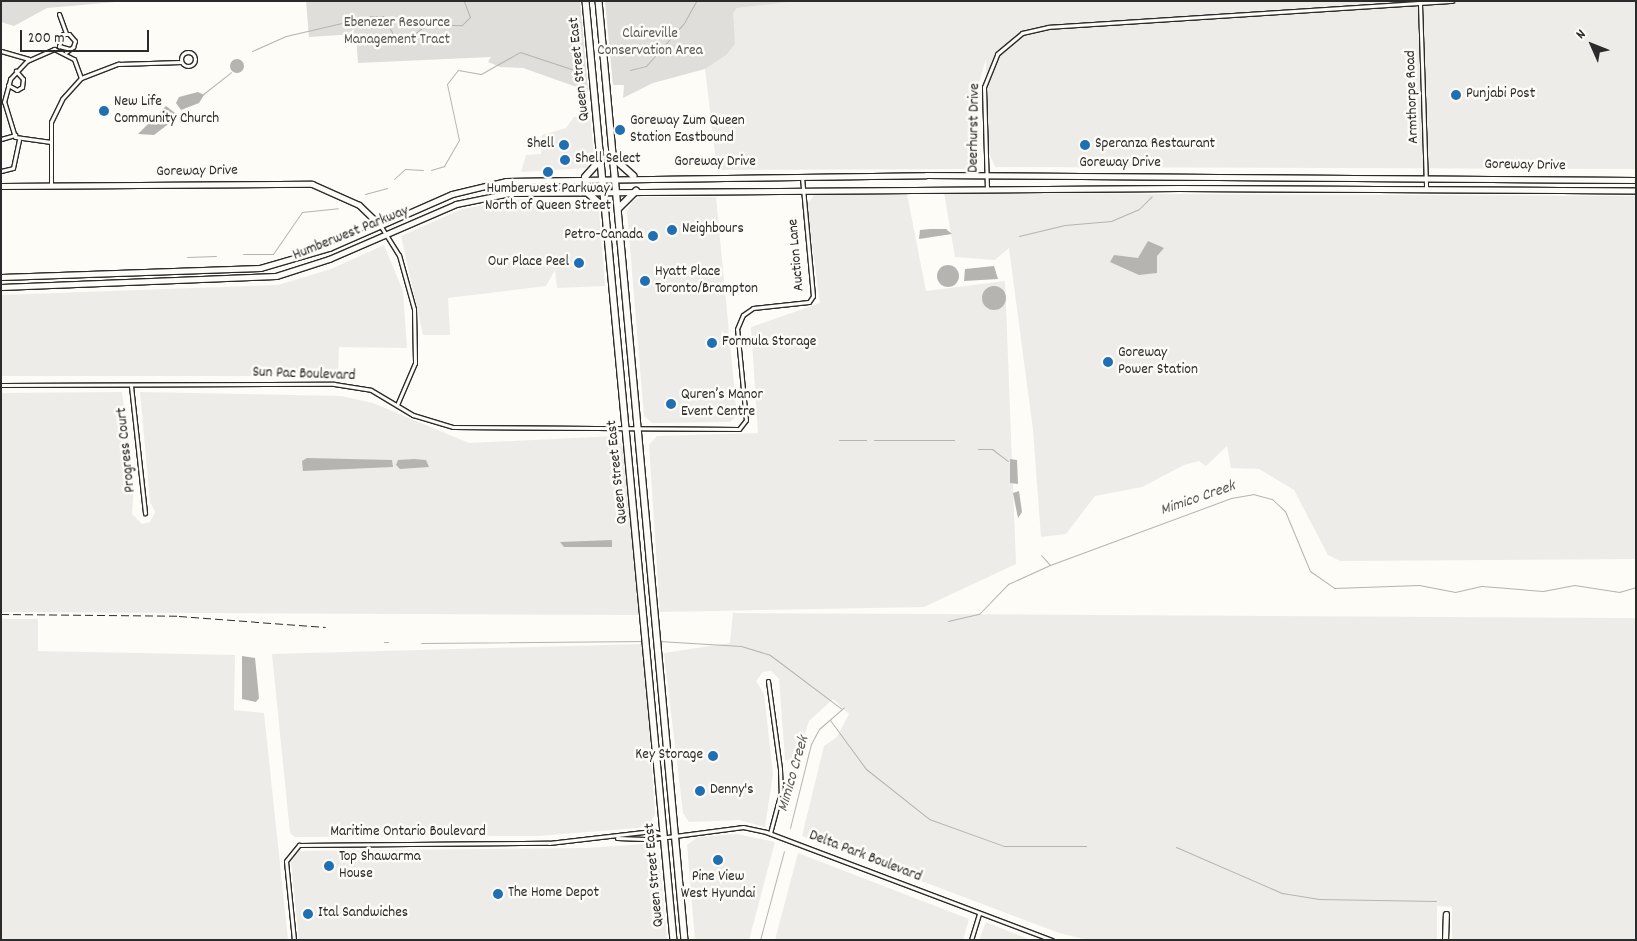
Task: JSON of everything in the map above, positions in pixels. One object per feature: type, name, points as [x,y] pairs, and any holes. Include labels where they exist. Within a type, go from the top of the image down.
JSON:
[{"type":"main road","name":"Queen Street East","points":[[586,1],[604,176],[626,429],[650,651],[674,940]]},
{"type":"main road","name":"Queen Street East","points":[[599,1],[685,940]]},
{"type":"main road","points":[[585,177],[602,158]]},
{"type":"main road","points":[[614,158],[634,176]]},
{"type":"main road","name":"Goreway Drive","points":[[604,176],[802,175],[1636,180]]},
{"type":"main road","name":"Humberwest Parkway","points":[[1,277],[260,268],[294,261],[489,183],[604,176]]},
{"type":"main road","name":"Goreway Drive","points":[[1,186],[312,184],[359,205],[380,225]]},
{"type":"main road","name":"Goreway Drive","points":[[617,191],[987,188],[1636,190]]},
{"type":"main road","points":[[586,191],[606,209]]},
{"type":"main road","name":"Humberwest Parkway","points":[[1,287],[276,276],[329,259],[387,233],[485,196],[617,191]]},
{"type":"main road","points":[[619,208],[636,191]]},
{"type":"main road","points":[[671,906],[678,909],[684,926]]},
{"type":"main road","points":[[1445,940],[1446,914]]},
{"type":"street","name":"Deerhurst Drive","points":[[987,188],[985,176],[984,87],[997,54],[1022,33],[1048,27],[1452,1]]},
{"type":"street","name":"Armthorpe Road","points":[[1420,4],[1426,189]]},
{"type":"street","points":[[59,14],[66,33],[74,38],[70,49],[66,52]]},
{"type":"street","points":[[66,33],[58,39],[60,48],[74,59],[81,78]]},
{"type":"street","points":[[51,142],[19,140],[15,135],[3,105],[8,84],[16,71],[29,60],[60,48],[70,49]]},
{"type":"street","points":[[1,51],[19,53],[29,60]]},
{"type":"street","points":[[51,185],[51,142],[55,111],[81,78],[118,64],[181,62],[191,66],[195,56],[184,53],[181,62]]},
{"type":"street","points":[[8,84],[17,90],[22,87],[23,80],[16,71]]},
{"type":"street","points":[[1,139],[15,135]]},
{"type":"street","points":[[1,171],[13,168],[19,140]]},
{"type":"street","name":"Auction Lane","points":[[626,429],[736,430],[745,425],[737,329],[743,315],[753,308],[809,302],[813,296],[802,175]]},
{"type":"street","points":[[380,225],[387,233],[410,286],[416,339],[415,363],[397,405]]},
{"type":"street","name":"Sun Pac Boulevard","points":[[1,385],[341,385],[371,390],[434,424],[453,427],[626,429]]},
{"type":"street","name":"Progress Court","points":[[131,386],[145,513]]},
{"type":"street","points":[[768,681],[780,769],[781,792],[770,833]]},
{"type":"street","name":"Delta Park Boulevard","points":[[664,834],[743,827],[770,833],[1052,940]]},
{"type":"street","name":"Maritime Ontario Boulevard","points":[[294,940],[286,861],[296,846],[549,843],[617,838],[652,831],[664,834]]},
{"type":"street","name":"Maritime Ontario Boulevard","points":[[617,838],[628,841],[664,834]]},
{"type":"street","points":[[971,940],[979,913]]},
{"type":"shaded area","points":[[799,1],[1636,1],[1636,169],[995,167],[988,151],[986,59],[978,86],[977,165],[972,169],[717,170],[705,69],[735,44],[732,13],[737,8]]},
{"type":"shaded area","points":[[237,59],[242,61],[244,66],[242,71],[237,73],[232,71],[230,66],[232,61]]},
{"type":"shaded area","points":[[198,92],[204,95],[199,103],[181,110],[176,103],[179,97]]},
{"type":"shaded area","points":[[166,106],[179,116],[154,135],[138,134]]},
{"type":"shaded area","points":[[590,115],[594,156],[587,168],[521,172],[526,155],[541,154],[542,135],[566,128],[574,117]]},
{"type":"shaded area","points":[[944,193],[1636,196],[1636,559],[1340,561],[1328,555],[1294,490],[1259,469],[1231,468],[1227,446],[1206,466],[1199,461],[1184,465],[1142,487],[1095,496],[1066,534],[1041,537],[1033,430],[1009,248],[995,260],[955,257]]},
{"type":"shaded area","points":[[815,194],[907,194],[926,291],[1005,281],[1016,564],[924,607],[660,612],[649,445],[657,436],[758,433],[751,327],[820,303],[807,205]]},
{"type":"shaded area","points":[[640,197],[716,197],[737,416],[730,422],[652,423],[644,416],[627,211],[632,201]]},
{"type":"shaded area","points":[[522,199],[593,202],[599,211],[605,286],[557,288],[555,270],[546,286],[448,298],[450,335],[423,335],[401,236],[462,209]]},
{"type":"shaded area","points":[[946,229],[952,234],[919,239],[920,230]]},
{"type":"shaded area","points":[[1148,241],[1164,248],[1157,256],[1157,273],[1139,275],[1110,262],[1114,255],[1138,258]]},
{"type":"shaded area","points":[[384,245],[403,291],[407,348],[339,347],[338,376],[1,376],[1,295],[278,285],[331,269]]},
{"type":"shaded area","points":[[948,265],[956,268],[959,276],[956,284],[948,287],[940,284],[937,276],[940,268]]},
{"type":"shaded area","points":[[994,266],[998,279],[964,281],[965,269]]},
{"type":"shaded area","points":[[989,286],[999,286],[1006,293],[1006,303],[999,310],[989,310],[982,303],[982,293]]},
{"type":"shaded area","points":[[122,392],[134,485],[132,514],[142,524],[150,522],[155,512],[150,502],[140,392],[341,396],[373,403],[469,443],[615,436],[623,447],[640,615],[1,612],[1,393]]},
{"type":"shaded area","points":[[307,458],[392,460],[393,467],[303,471],[302,461]]},
{"type":"shaded area","points":[[1010,459],[1017,460],[1018,484],[1010,483]]},
{"type":"shaded area","points":[[398,460],[426,460],[429,467],[400,469],[396,465]]},
{"type":"shaded area","points":[[1019,491],[1022,512],[1018,518],[1013,493]]},
{"type":"shaded area","points":[[612,540],[612,547],[564,547],[560,542]]},
{"type":"shaded area","points":[[733,613],[1636,618],[1636,940],[1452,940],[1452,907],[1437,906],[1437,940],[1088,940],[1059,933],[802,836],[824,746],[837,737],[849,714],[833,699],[809,721],[796,761],[785,760],[779,679],[771,671],[763,672],[756,681],[764,694],[773,774],[765,827],[740,820],[689,822],[683,813],[664,653],[730,643]]},
{"type":"shaded area","points":[[1,619],[38,619],[38,651],[235,655],[234,710],[264,713],[288,940],[1,940]]},
{"type":"shaded area","points":[[643,644],[655,814],[649,827],[538,836],[295,837],[290,833],[272,654]]},
{"type":"shaded area","points":[[242,656],[255,658],[259,698],[256,702],[242,699]]},
{"type":"shaded area","points":[[737,834],[775,842],[749,940],[695,940],[687,845],[698,837]]},
{"type":"shaded area","points":[[645,844],[659,857],[667,940],[299,940],[291,862],[299,851],[586,848]]},
{"type":"shaded area","points":[[798,853],[969,919],[963,940],[775,940]]},
{"type":"shaded area","points":[[986,922],[1018,935],[1031,940],[979,940]]},
{"type":"green space","points":[[1,1],[127,1],[47,8],[14,26],[1,22]]},
{"type":"green space","name":"Ebenezer Resource Management Tract","points":[[306,1],[580,1],[588,91],[523,68],[500,67],[488,62],[491,57],[358,63],[356,34],[309,37]]},
{"type":"green space","name":"Claireville Conservation Area","points":[[605,1],[799,1],[737,8],[733,13],[735,44],[726,55],[705,69],[653,83],[623,98],[624,85],[613,85]]},
{"type":"waterway","points":[[252,51],[286,36],[372,16],[383,16],[397,41],[407,40],[427,24],[462,25],[470,17],[464,1]]},
{"type":"waterway","points":[[630,70],[646,66],[684,23],[696,1]]},
{"type":"waterway","points":[[431,170],[444,166],[459,140],[447,84],[458,70],[481,74],[520,52],[583,73]]},
{"type":"waterway","points":[[202,95],[231,72]]},
{"type":"waterway","points":[[394,179],[405,169],[423,170]]},
{"type":"waterway","points":[[365,194],[387,188]]},
{"type":"waterway","points":[[1019,236],[1065,225],[1111,221],[1139,209],[1152,196]]},
{"type":"waterway","points":[[243,254],[273,254],[302,212],[338,208]]},
{"type":"waterway","points":[[187,257],[216,256]]},
{"type":"waterway","points":[[839,440],[866,440]]},
{"type":"waterway","points":[[874,440],[954,440]]},
{"type":"waterway","points":[[978,449],[992,449],[1008,461]]},
{"type":"waterway","name":"Mimico Creek","points":[[948,621],[979,614],[1008,584],[1050,565],[1231,498],[1253,494],[1272,499],[1285,511],[1310,571],[1334,588],[1419,585],[1455,592],[1482,586],[1543,591],[1574,585],[1619,592],[1636,587]]},
{"type":"waterway","points":[[1041,555],[1050,565]]},
{"type":"waterway","points":[[421,643],[645,641]]},
{"type":"waterway","points":[[659,641],[741,646],[770,655],[842,709]]},
{"type":"waterway","name":"Mimico Creek","points":[[790,828],[811,744],[819,729],[844,707]]},
{"type":"waterway","points":[[830,720],[866,769],[929,819],[1004,846],[1086,846]]},
{"type":"waterway","points":[[1176,847],[1282,893],[1318,899],[1436,901]]},
{"type":"waterway","name":"Mimico Creek","points":[[760,940],[784,851]]},
{"type":"railway","points":[[1,614],[179,616],[326,627]]},
{"type":"place","name":"Punjabi Post","points":[[1456,95]]},
{"type":"place","name":"New Life Community Church","points":[[104,111]]},
{"type":"place","name":"Goreway Zum Queen Station Eastbound","points":[[620,130]]},
{"type":"place","name":"Shell","points":[[564,145]]},
{"type":"place","name":"Speranza Restaurant","points":[[1085,145]]},
{"type":"place","name":"Shell Select","points":[[565,160]]},
{"type":"place","name":"Humberwest Parkway North of Queen Street","points":[[548,172]]},
{"type":"place","name":"Neighbours","points":[[672,230]]},
{"type":"place","name":"Petro-Canada","points":[[653,236]]},
{"type":"place","name":"Our Place Peel","points":[[579,263]]},
{"type":"place","name":"Hyatt Place Toronto/Brampton","points":[[645,281]]},
{"type":"place","name":"Formula Storage","points":[[712,343]]},
{"type":"place","name":"Goreway Power Station","points":[[1108,362]]},
{"type":"place","name":"Quren’s Manor Event Centre","points":[[671,404]]},
{"type":"place","name":"Key Storage","points":[[713,756]]},
{"type":"place","name":"Denny's","points":[[700,791]]},
{"type":"place","name":"Pine View West Hyundai","points":[[718,860]]},
{"type":"place","name":"Top Shawarma House","points":[[329,866]]},
{"type":"place","name":"The Home Depot","points":[[498,894]]},
{"type":"place","name":"Ital Sandwiches","points":[[308,914]]}]
